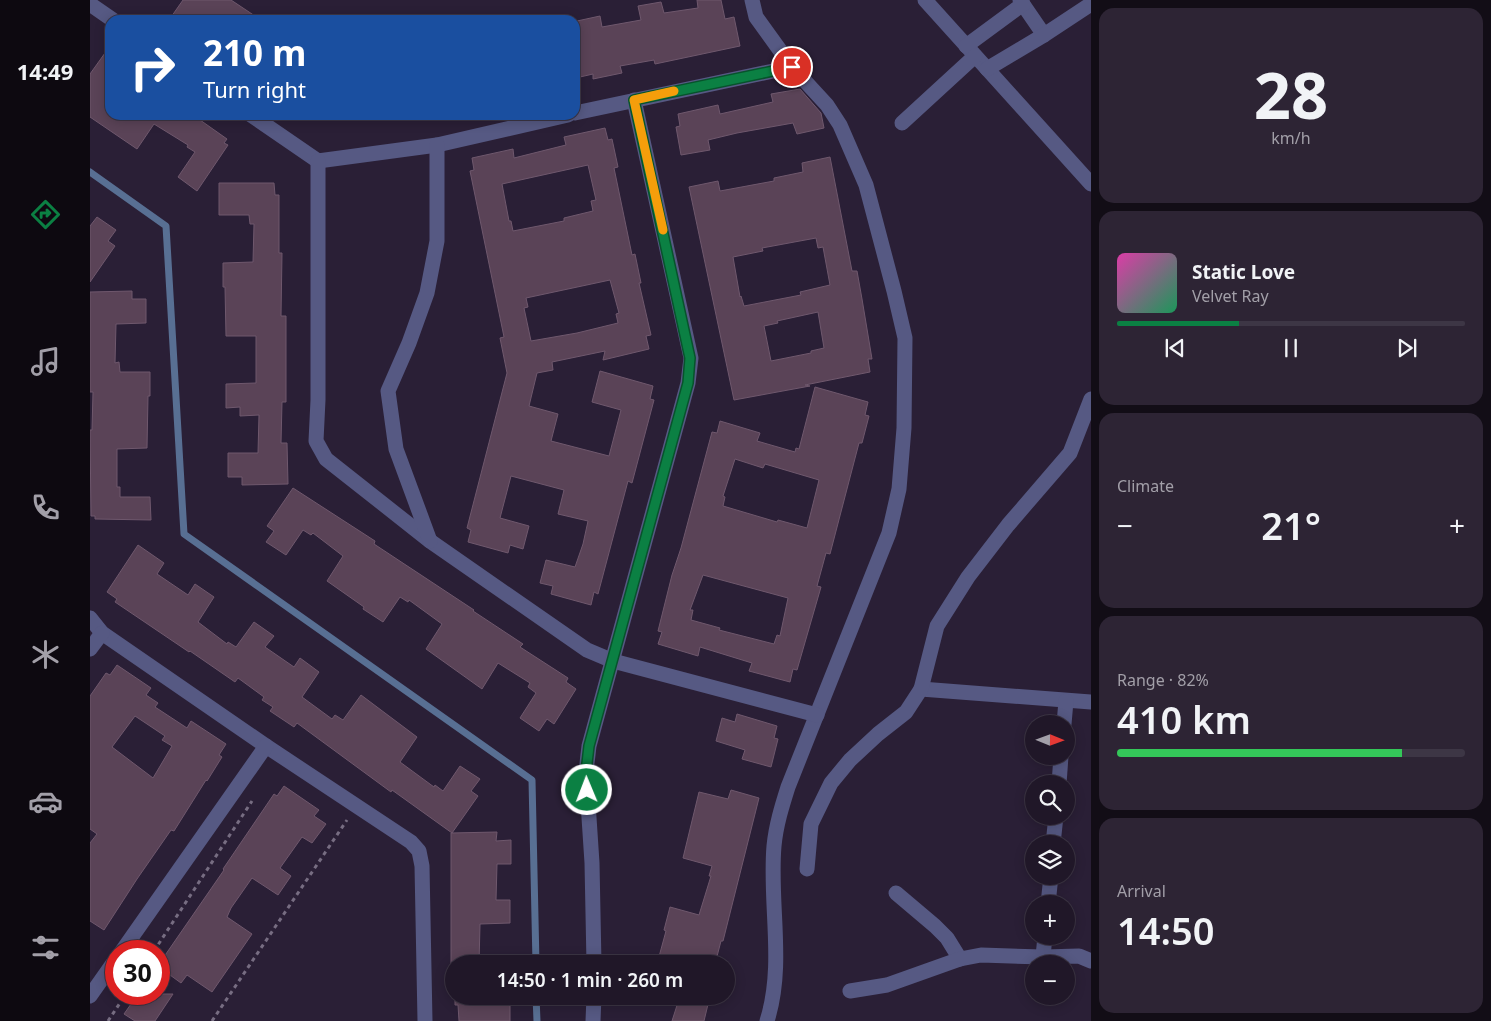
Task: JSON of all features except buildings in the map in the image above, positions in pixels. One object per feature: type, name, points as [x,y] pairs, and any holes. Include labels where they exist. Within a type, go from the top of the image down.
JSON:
[{"type":"street","points":[[752,0],[756,17],[792,67],[827,105],[840,125],[853,153],[866,186],[905,338],[904,428],[897,498],[889,533],[778,816],[774,847],[776,980],[767,1021]]},
{"type":"street","points":[[925,0],[1091,184]]},
{"type":"street","points":[[902,123],[1021,2],[1044,35]]},
{"type":"street","points":[[90,4],[106,15]]},
{"type":"street","points":[[987,70],[1091,4]]},
{"type":"street","points":[[580,112],[792,67]]},
{"type":"street","points":[[594,955],[592,863],[586,772],[589,746],[688,383],[690,358],[634,100]]},
{"type":"street","points":[[258,120],[318,161],[437,145],[546,120]]},
{"type":"street","points":[[430,541],[396,449],[388,392],[428,293],[437,241],[437,145]]},
{"type":"street","points":[[318,161],[318,390],[316,441],[326,459],[430,541],[588,650],[613,661],[817,715]]},
{"type":"street","points":[[807,869],[811,824],[831,782],[857,753],[906,712],[921,689],[937,626],[968,577],[1008,525],[1070,453],[1091,400]]},
{"type":"street","points":[[90,618],[102,633],[266,746],[411,842],[419,850],[422,866],[425,1021]]},
{"type":"street","points":[[90,649],[102,633]]},
{"type":"street","points":[[921,689],[1091,702]]},
{"type":"street","points":[[1065,715],[1066,701]]},
{"type":"street","points":[[130,940],[266,746]]},
{"type":"street","points":[[896,893],[947,938],[960,959]]},
{"type":"street","points":[[850,991],[887,985],[960,959],[981,955],[1025,956]]},
{"type":"street","points":[[1075,956],[1091,961]]},
{"type":"street","points":[[90,996],[105,975]]},
{"type":"street","points":[[593,1021],[594,1005]]},
{"type":"path","points":[[161,940],[253,801]]},
{"type":"path","points":[[212,1021],[348,818]]},
{"type":"path","points":[[108,1021],[119,1005]]},
{"type":"waterway","points":[[90,172],[166,226],[184,534],[532,780],[536,955]]},
{"type":"waterway","points":[[536,1005],[537,1021]]},
{"type":"slow traffic","points":[[663,230],[634,100],[674,91]]},
{"type":"route","points":[[587,790],[586,772],[589,746],[688,383],[690,358],[634,100],[792,67]]}]
